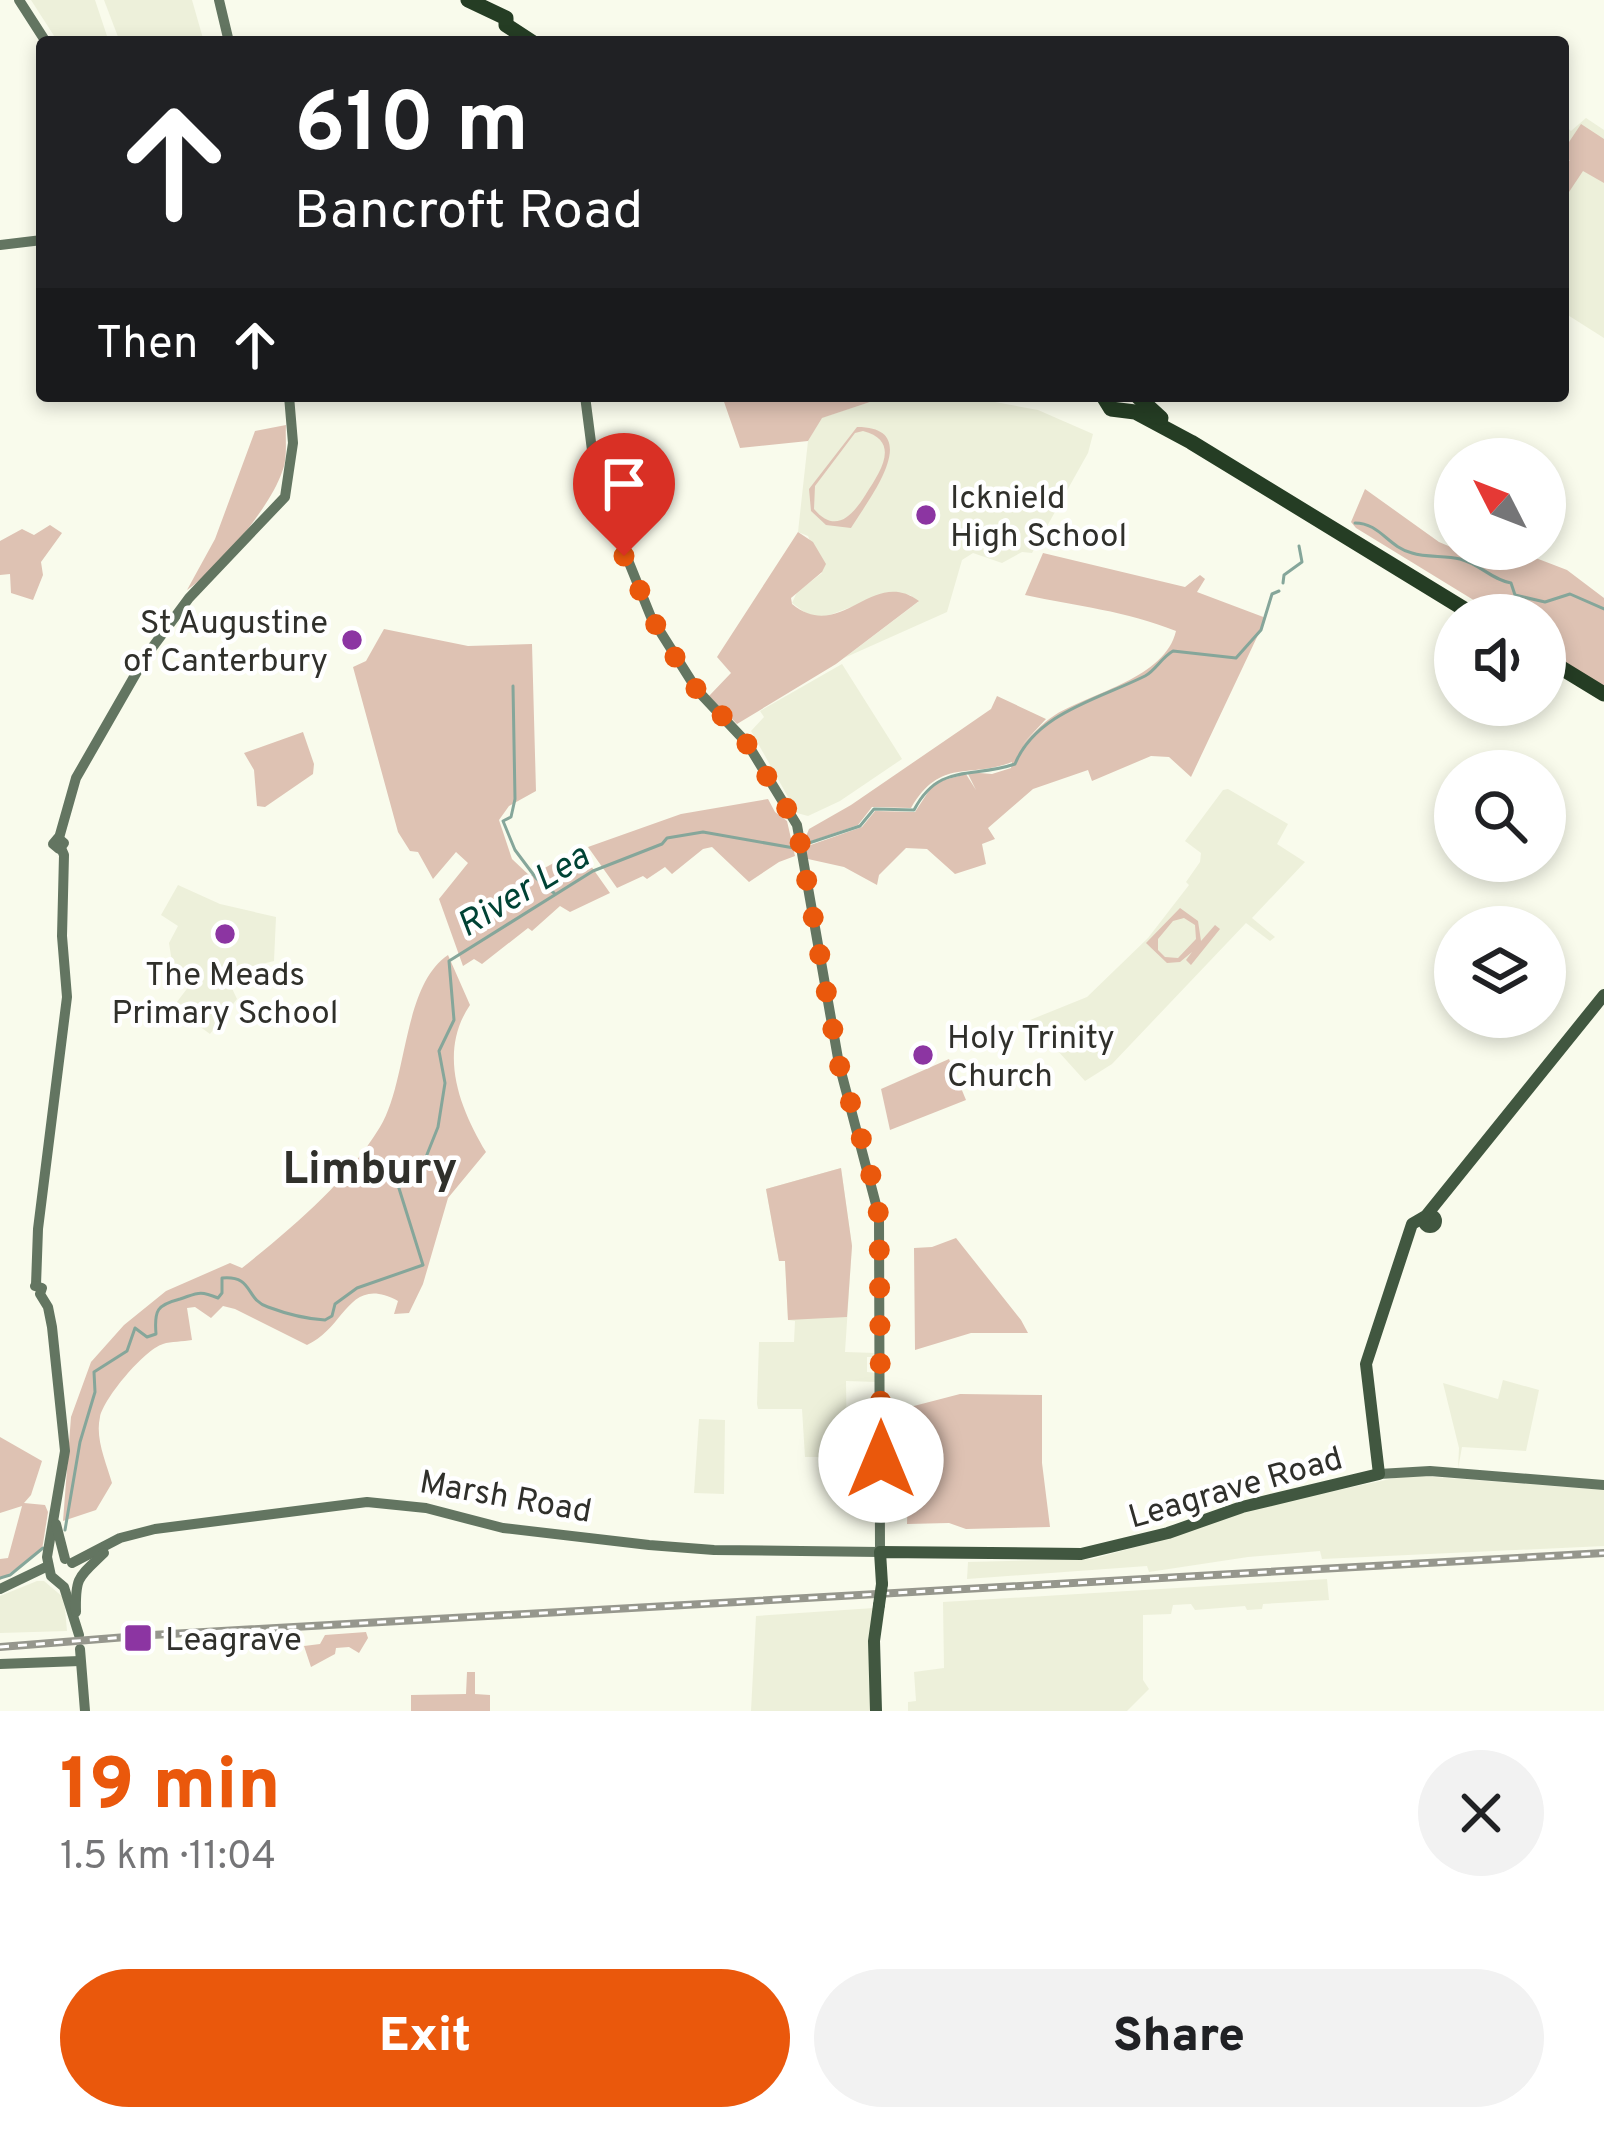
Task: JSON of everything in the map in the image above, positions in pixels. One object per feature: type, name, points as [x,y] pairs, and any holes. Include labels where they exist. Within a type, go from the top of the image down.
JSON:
[{"type":"highway","points":[[467,0],[511,22],[526,36]]},
{"type":"highway","points":[[1130,402],[1135,412],[1440,594]]},
{"type":"highway","points":[[1566,671],[1604,694]]},
{"type":"main road","points":[[1378,1474],[1365,1376],[1374,1336],[1425,1221],[1437,1200],[1604,995]]},
{"type":"main road","name":"Leagrave Road","points":[[880,1552],[1081,1554],[1378,1474]]},
{"type":"main road","points":[[880,1552],[882,1577]]},
{"type":"main road","points":[[876,1711],[874,1641],[882,1577],[887,1560],[901,1553]]},
{"type":"street","points":[[19,0],[42,36]]},
{"type":"street","points":[[219,0],[228,36]]},
{"type":"street","points":[[0,245],[36,241]]},
{"type":"street","points":[[72,1582],[50,1569],[48,1541],[64,1468],[64,1424],[48,1306],[38,1290],[38,1229],[67,997],[60,843],[76,778],[146,656],[189,598],[281,503],[289,485],[293,442],[290,402]]},
{"type":"street","points":[[586,402],[600,495],[651,617],[697,690],[753,752],[797,825],[839,1064],[879,1216],[880,1552]]},
{"type":"street","name":"Leagrave Road","points":[[1378,1474],[1430,1471],[1604,1485]]},
{"type":"street","name":"Marsh Road","points":[[0,1589],[50,1569],[53,1559],[68,1561],[125,1536],[367,1502],[426,1508],[503,1528],[649,1545],[880,1552]]},
{"type":"street","points":[[56,1509],[56,1531],[72,1582],[85,1711]]},
{"type":"street","points":[[72,1582],[125,1536]]},
{"type":"street","points":[[0,1664],[80,1648]]},
{"type":"shaded area","points":[[31,0],[95,0],[107,36],[54,36]]},
{"type":"shaded area","points":[[104,0],[192,0],[202,36],[118,36]]},
{"type":"shaded area","points":[[1586,118],[1604,130],[1604,338],[1569,316],[1571,131]]},
{"type":"shaded area","points":[[1581,124],[1604,139],[1604,183],[1583,171],[1569,192],[1569,142]]},
{"type":"shaded area","points":[[724,402],[870,402],[822,418],[808,441],[740,448]]},
{"type":"shaded area","name":"Icknield High School","points":[[870,402],[995,402],[1038,410],[1093,434],[1088,453],[1032,553],[1022,552],[1002,563],[973,553],[962,560],[947,612],[844,658],[918,602],[910,595],[888,593],[822,618],[792,603],[797,592],[822,573],[808,536],[798,532],[808,441],[821,418]]},
{"type":"shaded area","points":[[286,425],[286,455],[276,487],[228,553],[187,590],[215,539],[255,431]]},
{"type":"shaded area","points":[[857,427],[877,430],[888,439],[886,468],[851,528],[826,525],[811,511],[809,489]],"holes":[[[855,433],[875,436],[885,449],[884,458],[866,494],[843,519],[822,517],[814,509],[815,486]]]},
{"type":"shaded area","points":[[1365,489],[1434,538],[1434,570],[1567,570],[1604,598],[1604,688],[1566,663],[1566,594],[1464,594],[1351,522]]},
{"type":"shaded area","points":[[50,525],[62,533],[41,562],[43,575],[33,600],[11,593],[10,574],[0,575],[0,541],[22,529],[34,535]]},
{"type":"shaded area","points":[[798,532],[813,542],[826,564],[791,598],[792,604],[810,614],[826,615],[886,592],[919,601],[836,664],[737,724],[709,696],[731,673],[717,657]]},
{"type":"shaded area","points":[[1043,553],[1185,587],[1200,575],[1205,579],[1197,592],[1266,618],[1191,777],[1169,757],[1151,756],[1092,781],[1088,770],[1033,789],[988,828],[995,839],[982,844],[986,864],[955,874],[927,849],[906,848],[879,875],[877,885],[844,867],[808,859],[802,848],[862,827],[875,811],[915,812],[934,783],[966,774],[976,790],[967,772],[992,774],[1011,768],[1012,762],[945,776],[933,782],[922,792],[911,808],[872,807],[858,825],[803,844],[809,829],[991,709],[997,696],[1046,719],[1020,747],[1055,715],[1143,672],[1169,647],[1176,631],[1157,624],[1025,595]]},
{"type":"shaded area","points":[[384,629],[468,646],[532,644],[536,791],[509,806],[499,820],[512,859],[530,876],[579,849],[610,893],[570,912],[560,906],[482,964],[474,959],[463,966],[439,899],[468,863],[456,852],[433,879],[418,852],[410,851],[398,832],[353,667],[366,661]]},
{"type":"shaded area","points":[[842,664],[902,759],[840,801],[808,816],[797,813],[751,731],[764,717],[760,711]]},
{"type":"shaded area","points":[[303,732],[313,774],[265,807],[257,806],[254,770],[244,753]]},
{"type":"shaded area","points":[[1228,789],[1288,824],[1277,844],[1305,862],[1252,918],[1275,937],[1270,941],[1246,923],[1112,1064],[1085,1081],[1030,1020],[1087,997],[1148,938],[1189,885],[1186,882],[1200,862],[1201,853],[1185,841]]},
{"type":"shaded area","points":[[768,799],[787,821],[795,856],[749,882],[712,847],[672,874],[665,867],[647,879],[643,876],[617,888],[588,847],[681,814]]},
{"type":"shaded area","name":"The Meads Primary School","points":[[178,885],[220,904],[276,917],[274,961],[250,967],[248,983],[229,982],[237,999],[210,1034],[173,1007],[196,977],[175,981],[169,943],[178,926],[161,915]]},
{"type":"shaded area","points":[[1180,908],[1198,921],[1201,941],[1215,925],[1220,929],[1191,965],[1186,960],[1192,952],[1180,962],[1167,963],[1146,943]],"holes":[[[1184,918],[1195,925],[1196,939],[1178,958],[1165,957],[1158,950],[1158,939],[1173,921]]]},
{"type":"shaded area","points":[[448,955],[470,1005],[455,1041],[456,1079],[486,1152],[448,1198],[423,1284],[409,1313],[394,1314],[398,1301],[368,1294],[307,1345],[235,1309],[223,1306],[211,1318],[195,1307],[187,1308],[192,1340],[155,1348],[126,1376],[103,1409],[99,1433],[112,1483],[96,1510],[63,1521],[71,1417],[91,1362],[124,1325],[166,1291],[230,1263],[242,1268],[351,1167],[389,1108],[422,988]]},
{"type":"shaded area","points":[[949,1059],[966,1100],[890,1130],[881,1089]]},
{"type":"shaded area","points":[[841,1168],[852,1246],[845,1352],[876,1353],[876,1357],[867,1357],[867,1372],[877,1373],[878,1382],[846,1381],[847,1457],[805,1457],[802,1409],[758,1409],[757,1404],[759,1342],[794,1342],[795,1321],[788,1320],[785,1261],[779,1261],[766,1189]]},
{"type":"shaded area","points":[[841,1168],[852,1246],[847,1317],[788,1320],[785,1261],[779,1261],[766,1189]]},
{"type":"shaded area","points":[[956,1238],[1028,1333],[971,1333],[915,1350],[914,1248]]},
{"type":"shaded area","points":[[1503,1380],[1539,1390],[1526,1451],[1462,1447],[1458,1469],[1459,1448],[1443,1383],[1498,1399]]},
{"type":"shaded area","points":[[960,1394],[1042,1395],[1042,1463],[1050,1527],[966,1529],[949,1523],[907,1524],[910,1407]]},
{"type":"shaded area","points":[[699,1419],[725,1420],[724,1494],[694,1493]]},
{"type":"shaded area","points":[[0,1437],[42,1461],[24,1503],[45,1505],[48,1512],[42,1550],[0,1580],[0,1559],[8,1558],[22,1506],[0,1513]]},
{"type":"shaded area","points":[[1409,1475],[1604,1490],[1604,1546],[1322,1559],[1320,1551],[1149,1572],[1147,1566],[967,1579],[968,1562],[1092,1559],[1169,1538],[1240,1511]]},
{"type":"shaded area","points":[[1327,1579],[1329,1600],[1263,1604],[1262,1609],[1247,1610],[1245,1606],[1195,1610],[1191,1604],[1173,1605],[1171,1614],[1143,1615],[1143,1680],[1149,1689],[1127,1711],[908,1711],[908,1702],[916,1701],[914,1672],[944,1668],[943,1602]]},
{"type":"shaded area","points":[[44,1581],[64,1598],[67,1631],[0,1633],[0,1596]]},
{"type":"shaded area","points":[[874,1608],[871,1711],[751,1711],[756,1616]]},
{"type":"shaded area","points":[[366,1632],[368,1638],[359,1653],[349,1647],[336,1648],[335,1654],[311,1667],[304,1646],[320,1644],[325,1635]]},
{"type":"shaded area","points":[[467,1672],[475,1672],[475,1694],[490,1695],[490,1711],[411,1711],[411,1695],[466,1694]]},
{"type":"waterway","name":"River Lea","points":[[1355,523],[1371,527],[1412,553],[1467,561],[1511,583],[1515,595],[1545,602],[1570,594],[1604,609]]},
{"type":"waterway","name":"River Lea","points":[[1283,583],[1284,575],[1302,562],[1299,546]]},
{"type":"waterway","name":"River Lea","points":[[65,1530],[80,1442],[95,1392],[94,1372],[127,1351],[135,1328],[147,1337],[156,1334],[162,1306],[199,1293],[218,1298],[222,1278],[232,1278],[245,1284],[261,1304],[325,1320],[332,1316],[335,1304],[357,1288],[423,1265],[397,1182],[401,1173],[424,1162],[438,1127],[445,1083],[439,1051],[454,1020],[449,961],[593,871],[667,838],[703,832],[794,848],[860,826],[874,809],[914,810],[946,778],[1015,764],[1053,720],[1145,676],[1173,651],[1236,658],[1261,630],[1272,594],[1279,591]]},
{"type":"waterway","points":[[513,686],[515,799],[511,817],[503,821],[515,850],[554,893]]},
{"type":"waterway","name":"River Lea","points":[[0,1578],[43,1548]]},
{"type":"railway","points":[[0,1647],[1604,1553]]},
{"type":"place","name":"Icknield High School","points":[[926,515]]},
{"type":"place","name":"St Augustine of Canterbury","points":[[352,640]]},
{"type":"place","name":"The Meads Primary School","points":[[225,934]]},
{"type":"place","name":"Holy Trinity Church","points":[[923,1055]]},
{"type":"place","name":"Leagrave","points":[[138,1638]]},
{"type":"district","name":"Limbury","points":[[370,1167]]},
{"type":"route","points":[[624,556],[661,636],[697,690],[742,736],[797,825],[839,1064],[879,1216],[881,1460]]}]
